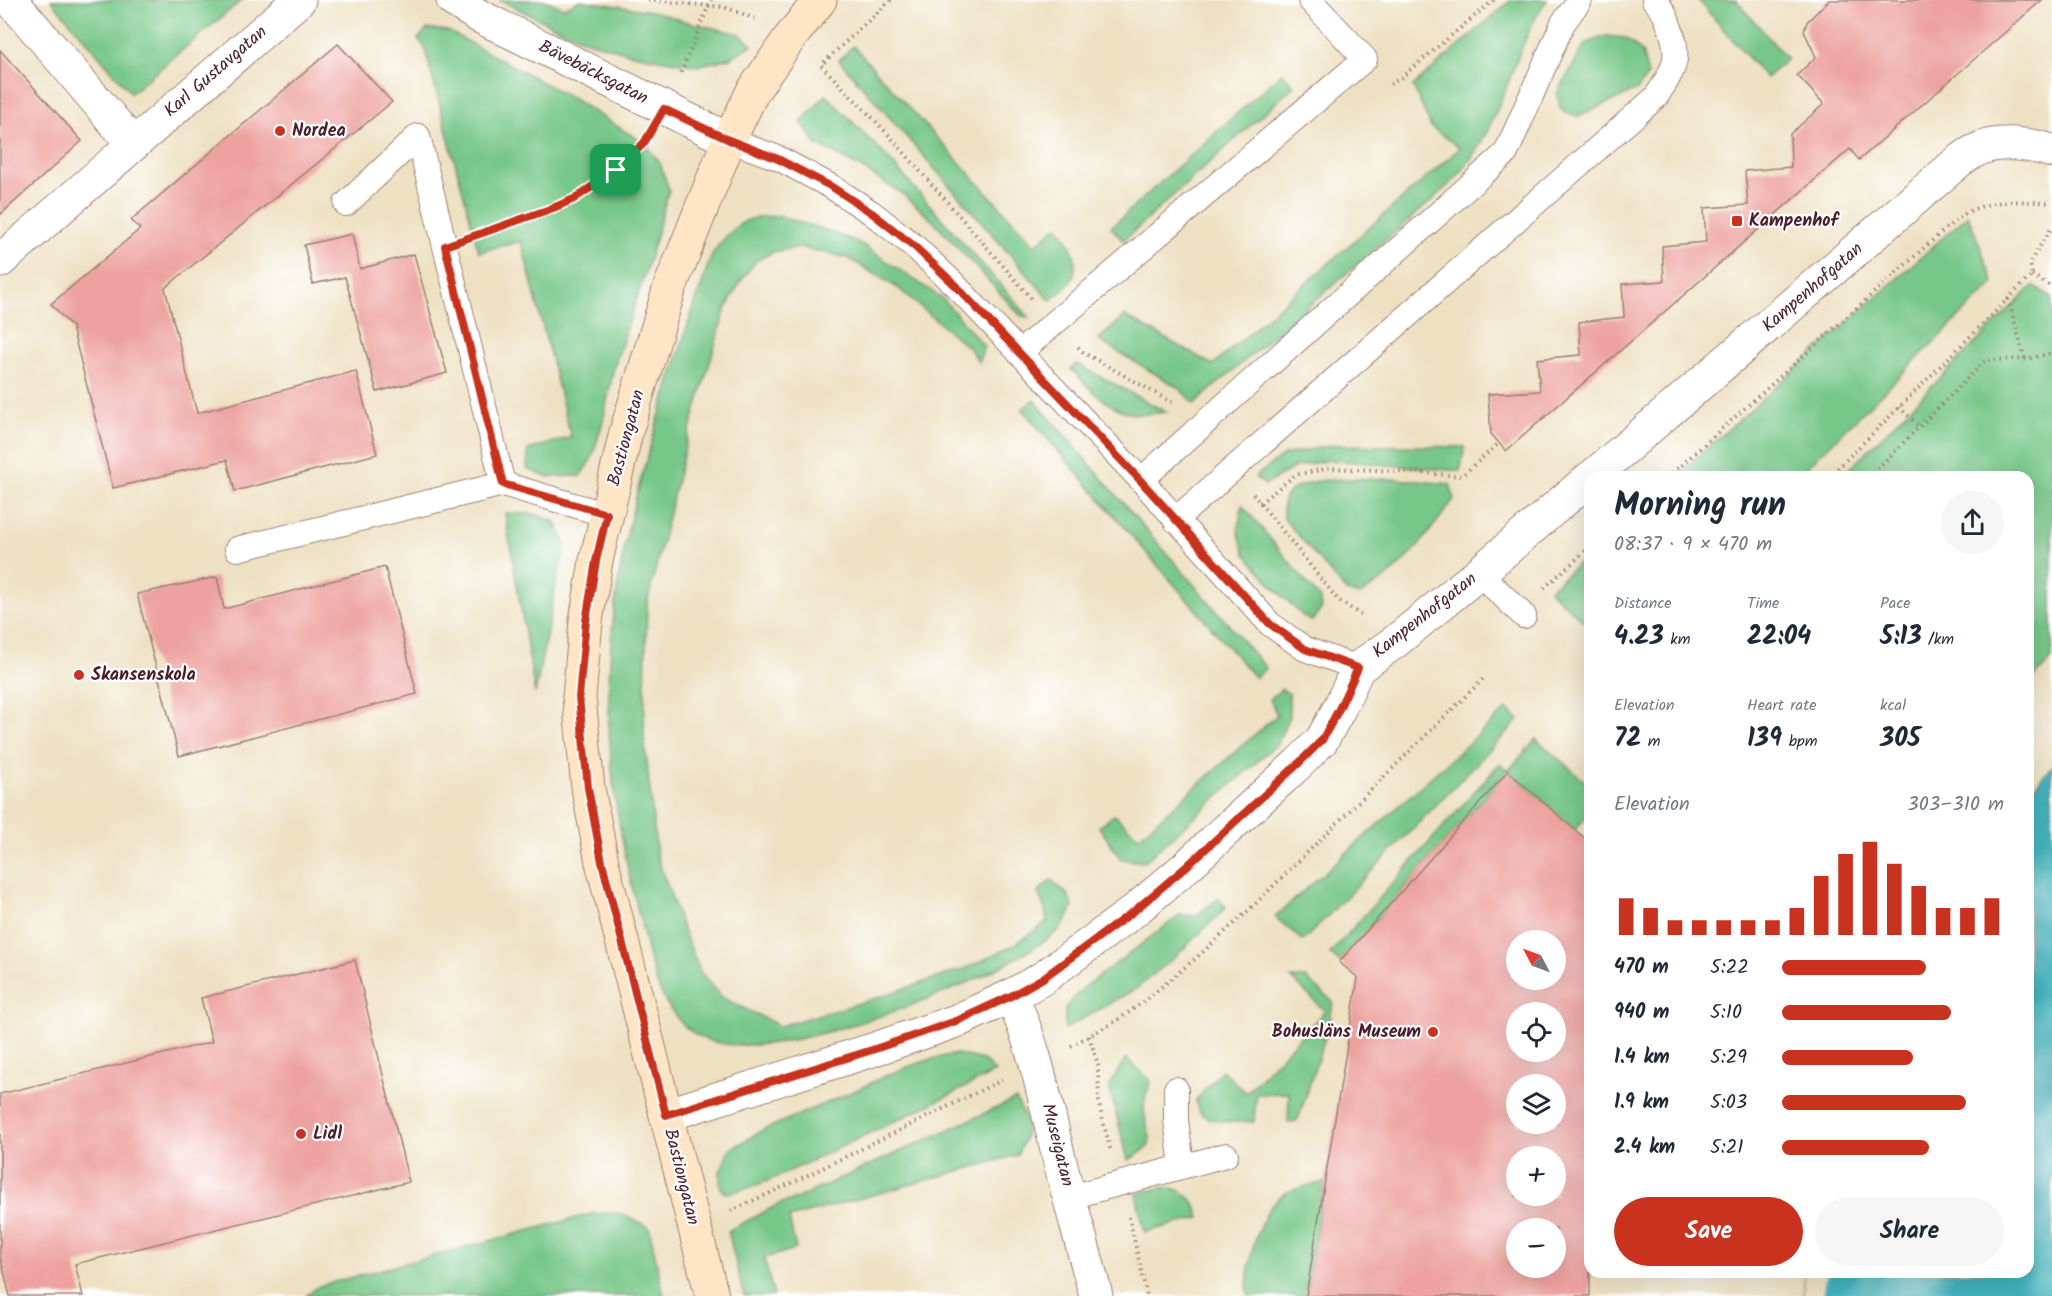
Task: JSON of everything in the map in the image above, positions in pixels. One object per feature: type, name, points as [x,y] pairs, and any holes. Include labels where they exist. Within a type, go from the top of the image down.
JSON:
[{"type":"main road","name":"Bastiongatan","points":[[712,1296],[602,862],[588,788],[579,697],[586,621],[596,561],[626,432],[670,287],[729,140],[753,91],[789,39],[820,0]]},
{"type":"street","points":[[11,0],[133,144]]},
{"type":"street","name":"Karl Gustavgatan","points":[[0,261],[299,0]]},
{"type":"street","name":"Bävebäcksgatan","points":[[453,0],[479,16],[729,140]]},
{"type":"street","name":"Kampenhofgatan","points":[[1599,471],[1959,161],[1976,150],[1995,144],[2022,145],[2052,151]]},
{"type":"street","name":"Kampenhofgatan","points":[[666,1115],[959,1020],[1043,978],[1134,911],[1187,866],[1299,763],[1322,740],[1358,668],[1396,641],[1584,484]]},
{"type":"street","name":"Museigatan","points":[[1011,996],[1038,1064],[1096,1296]]},
{"type":"lane","points":[[1019,353],[1365,59],[1310,0]]},
{"type":"lane","points":[[1140,480],[1506,153],[1563,22],[1580,0]]},
{"type":"lane","points":[[1175,520],[1656,97],[1670,76],[1677,56],[1674,37],[1664,10],[1654,0]]},
{"type":"lane","points":[[346,204],[418,136],[503,484]]},
{"type":"lane","name":"Bävebäcksgatan","points":[[729,140],[778,159],[832,187],[872,213],[914,246],[953,283],[1140,480],[1270,624],[1305,649],[1358,668]]},
{"type":"lane","points":[[237,549],[503,484],[607,514]]},
{"type":"lane","points":[[1479,573],[1522,614]]},
{"type":"lane","points":[[1176,1089],[1175,1103],[1182,1167]]},
{"type":"lane","points":[[1070,1197],[1226,1155]]},
{"type":"path","points":[[648,0],[724,7],[760,21]]},
{"type":"path","points":[[445,246],[574,199],[616,170],[644,143],[664,109],[711,0]]},
{"type":"path","points":[[891,0],[821,65],[886,133],[1084,353],[1182,408]]},
{"type":"path","points":[[1675,471],[1964,214],[1994,203],[2024,201],[2052,203]]},
{"type":"path","points":[[2032,275],[2030,262],[2052,227]]},
{"type":"path","points":[[2032,275],[2052,286]]},
{"type":"path","points":[[1835,471],[2032,275]]},
{"type":"path","points":[[2008,298],[2025,359]]},
{"type":"path","points":[[1875,471],[1986,360],[2025,359],[2052,353]]},
{"type":"path","points":[[1899,407],[1919,426]]},
{"type":"path","points":[[1260,503],[1295,475],[1330,468],[1462,476],[1499,443]]},
{"type":"path","points":[[1247,487],[1338,600],[1361,615]]},
{"type":"path","points":[[1522,614],[1584,553]]},
{"type":"path","points":[[731,1211],[1038,1064],[1118,1020],[1196,958],[1249,910],[1485,677]]},
{"type":"green space","points":[[51,0],[242,0],[131,93]]},
{"type":"green space","points":[[499,0],[545,0],[564,8],[580,0],[656,12],[687,22],[740,34],[752,45],[730,58],[697,66],[632,54],[581,39]]},
{"type":"green space","points":[[1511,0],[1547,0],[1528,33],[1488,129],[1465,168],[1436,197],[1194,404],[1179,388],[1098,340],[1125,316],[1213,365],[1460,148],[1431,127],[1413,86]]},
{"type":"green space","points":[[1698,0],[1736,0],[1787,59],[1766,78]]},
{"type":"green space","points":[[427,29],[448,31],[575,100],[644,143],[660,163],[669,190],[647,267],[614,367],[603,421],[592,458],[580,476],[547,477],[527,469],[528,450],[571,437],[521,241],[479,252],[424,46],[418,39]]},
{"type":"green space","points":[[1606,36],[1626,38],[1642,52],[1648,75],[1637,90],[1578,116],[1566,113],[1560,107],[1557,94],[1585,44]]},
{"type":"green space","points":[[853,46],[1035,245],[1057,226],[1067,238],[1074,253],[1073,277],[1065,288],[1050,300],[839,60]]},
{"type":"green space","points":[[1282,73],[1294,86],[1123,241],[1111,227]]},
{"type":"green space","points":[[826,95],[887,157],[1029,317],[1021,316],[935,223],[904,195],[860,167],[817,145],[801,122]]},
{"type":"green space","points":[[1968,215],[1994,283],[1803,471],[1682,471]]},
{"type":"green space","points":[[778,216],[858,242],[943,299],[984,346],[979,362],[969,348],[898,288],[848,258],[799,247],[773,252],[756,261],[740,282],[725,311],[686,443],[647,604],[644,735],[657,857],[701,973],[723,998],[780,1026],[867,1001],[967,968],[1012,946],[1047,922],[1038,892],[1051,880],[1068,895],[1073,907],[1061,928],[1045,940],[996,969],[937,995],[877,1017],[809,1037],[756,1045],[732,1045],[710,1041],[692,1032],[670,1008],[655,979],[627,862],[614,790],[610,741],[609,676],[618,580],[635,499],[671,378],[710,261],[723,240],[741,224],[754,218]]},
{"type":"green space","points":[[2033,286],[2052,297],[2052,659],[2034,678],[2034,471],[1847,471]]},
{"type":"green space","points":[[1077,364],[1166,412],[1140,414],[1118,409],[1100,398],[1071,369]]},
{"type":"green space","points":[[1034,400],[1266,668],[1255,678],[1022,409]]},
{"type":"green space","points":[[1333,445],[1465,447],[1460,471],[1330,460],[1295,467],[1265,485],[1255,477],[1284,455]]},
{"type":"green space","points":[[1396,479],[1450,484],[1454,499],[1417,548],[1387,577],[1360,595],[1347,592],[1284,519],[1284,499],[1294,489],[1321,481]]},
{"type":"green space","points":[[1242,505],[1319,597],[1322,608],[1312,621],[1304,617],[1275,589],[1245,554],[1238,531]]},
{"type":"green space","points":[[505,513],[533,514],[555,521],[566,544],[535,694]]},
{"type":"green space","points":[[1584,558],[1584,622],[1549,590]]},
{"type":"green space","points":[[1282,689],[1289,694],[1289,716],[1277,744],[1144,862],[1121,859],[1099,827],[1114,815],[1139,837],[1277,715],[1270,699]]},
{"type":"green space","points":[[1507,709],[1519,720],[1303,941],[1275,917]]},
{"type":"green space","points":[[1536,739],[1584,781],[1584,819],[1575,830],[1508,771]]},
{"type":"green space","points":[[1499,764],[1508,771],[1339,962],[1330,954]]},
{"type":"green space","points":[[1219,898],[1226,908],[1176,956],[1137,988],[1065,1029],[1065,1008],[1082,989],[1180,915],[1195,916]]},
{"type":"green space","points":[[1291,978],[1306,978],[1333,1002],[1330,1022],[1299,1117],[1296,1121],[1288,1123],[1289,1093],[1256,1094],[1254,1122],[1218,1121],[1202,1115],[1196,1100],[1222,1070],[1246,1093],[1325,1011]]},
{"type":"green space","points":[[957,1054],[983,1060],[995,1072],[778,1177],[752,1187],[725,1193],[720,1186],[720,1172],[729,1150],[761,1131],[896,1071]]},
{"type":"green space","points":[[1126,1058],[1151,1081],[1144,1106],[1149,1144],[1139,1154],[1128,1160],[1109,1086]]},
{"type":"green space","points":[[1016,1099],[1027,1127],[1025,1139],[1017,1155],[789,1218],[796,1249],[764,1258],[774,1296],[744,1296],[728,1231],[779,1204],[793,1200]]},
{"type":"green space","points":[[1324,1182],[1306,1296],[1248,1296],[1248,1270],[1251,1256],[1255,1240],[1267,1213],[1284,1194]]},
{"type":"green space","points":[[1165,1187],[1178,1190],[1188,1196],[1200,1218],[1145,1232],[1136,1194]]},
{"type":"green space","points":[[591,1214],[622,1214],[649,1227],[664,1296],[306,1296],[319,1286]]},
{"type":"water","points":[[2052,766],[2052,1296],[1802,1296],[1805,1278],[2034,1278],[2034,787]]},
{"type":"pier","points":[[1805,1278],[1826,1278],[1823,1296],[1802,1296]]},
{"type":"building","name":"Kampenhof","points":[[1829,0],[2042,0],[1859,160],[1850,149],[1506,451],[1491,434],[1488,394],[1540,391],[1537,359],[1581,355],[1579,322],[1624,317],[1622,284],[1664,281],[1662,246],[1706,242],[1704,208],[1748,205],[1745,171],[1791,167],[1790,134],[1824,104],[1797,75],[1816,57],[1804,31],[1807,22]]},
{"type":"building","points":[[338,44],[392,102],[165,288],[197,413],[356,371],[377,454],[235,491],[227,460],[113,488],[72,327],[51,304],[140,229],[131,220]]},
{"type":"building","points":[[0,50],[82,141],[0,215]]},
{"type":"building","points":[[352,234],[360,269],[414,254],[447,373],[377,392],[345,277],[313,284],[304,245]]},
{"type":"building","points":[[385,567],[417,694],[179,756],[137,594],[217,577],[224,609]]},
{"type":"building","name":"Bohusläns Museum","points":[[1508,771],[1584,838],[1584,1278],[1590,1278],[1590,1296],[1306,1296],[1358,978],[1339,962]]},
{"type":"building","points":[[355,960],[409,1182],[75,1264],[83,1296],[10,1296],[0,1256],[0,1094],[212,1042],[201,998]]},
{"type":"place","name":"Nordea","points":[[280,131]]},
{"type":"place","name":"Kampenhof","points":[[1737,221]]},
{"type":"place","name":"Skansenskola","points":[[79,675]]},
{"type":"place","name":"Bohusläns Museum","points":[[1433,1032]]},
{"type":"place","name":"Lidl","points":[[301,1134]]},
{"type":"route","points":[[664,109],[729,140],[778,159],[832,187],[872,213],[914,246],[953,283],[1140,480],[1270,624],[1305,649],[1358,668],[1322,740],[1299,763],[1187,866],[1134,911],[1043,978],[959,1020],[666,1115],[602,862],[588,788],[579,697],[586,621],[607,514],[503,484],[445,246],[574,199],[616,170],[644,143],[664,109]]}]
